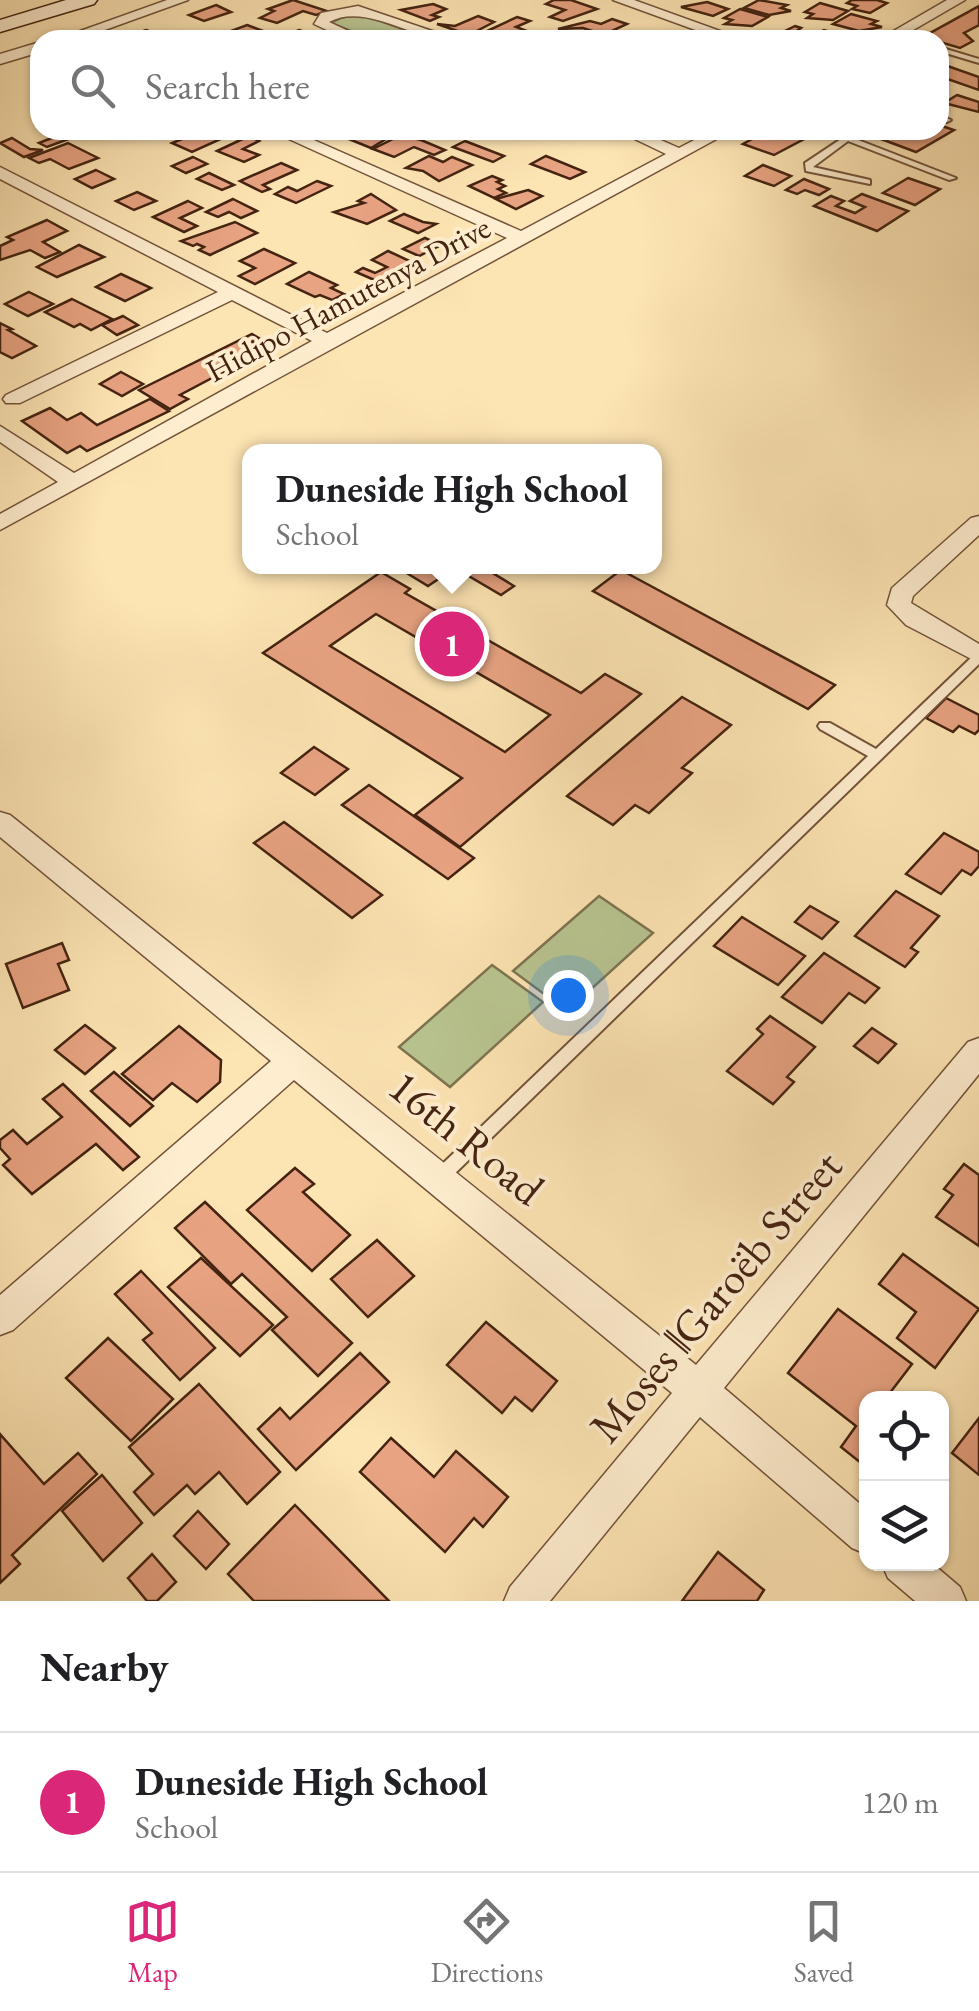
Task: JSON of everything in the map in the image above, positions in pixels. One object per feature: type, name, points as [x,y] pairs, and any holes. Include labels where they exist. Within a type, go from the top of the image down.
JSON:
[{"type":"main road","points":[[0,26],[87,0]]},
{"type":"street","points":[[94,30],[181,0]]},
{"type":"street","points":[[620,0],[708,30]]},
{"type":"street","points":[[924,0],[952,3]]},
{"type":"street","points":[[909,30],[952,3]]},
{"type":"street","points":[[336,30],[321,24],[326,16],[358,10],[416,30]]},
{"type":"street","points":[[0,59],[30,49]]},
{"type":"street","points":[[300,140],[524,239]]},
{"type":"street","points":[[647,140],[680,154]]},
{"type":"street","name":"Hidipo Hamutenya Drive","points":[[0,522],[327,341],[706,140]]},
{"type":"street","points":[[0,172],[327,341]]},
{"type":"street","points":[[4,401],[230,293]]},
{"type":"street","points":[[0,432],[72,482]]},
{"type":"street","points":[[979,524],[901,593],[899,605],[979,656]]},
{"type":"street","name":"16th Road","points":[[0,822],[699,1391],[859,1528]]},
{"type":"street","name":"Moses ǁGaroëb Street","points":[[524,1601],[979,1050]]},
{"type":"street","points":[[0,1318],[295,1060]]},
{"type":"street","points":[[910,1571],[946,1601]]},
{"type":"lane","points":[[949,52],[979,61]]},
{"type":"lane","points":[[842,140],[808,164],[809,169],[867,182]]},
{"type":"lane","points":[[850,140],[952,178]]},
{"type":"lane","points":[[439,1178],[979,656]]},
{"type":"lane","points":[[825,726],[876,754]]},
{"type":"green space","points":[[348,14],[364,15],[405,30],[348,30],[331,23]]},
{"type":"green space","points":[[599,896],[653,933],[567,1011],[513,971]]},
{"type":"green space","points":[[492,965],[543,1002],[450,1087],[399,1047]]},
{"type":"building","points":[[293,0],[327,11],[316,15],[303,11],[277,23],[260,18],[274,11],[268,9]]},
{"type":"building","points":[[571,0],[597,9],[563,21],[550,17],[565,10],[546,4]]},
{"type":"building","points":[[759,0],[787,5],[781,8],[791,11],[769,15],[744,8]]},
{"type":"building","points":[[707,2],[728,9],[713,16],[681,7]]},
{"type":"building","points":[[820,3],[848,11],[833,20],[807,18],[813,14],[805,12]]},
{"type":"building","points":[[847,3],[887,3],[870,13],[852,9],[857,6]]},
{"type":"building","points":[[433,4],[446,9],[432,15],[439,17],[430,21],[401,10]]},
{"type":"building","points":[[216,5],[231,12],[204,21],[189,15]]},
{"type":"building","points":[[979,6],[979,25],[964,33],[973,41],[960,48],[949,45],[949,30],[936,30]]},
{"type":"building","points":[[740,9],[768,17],[752,26],[725,24],[732,20],[724,18]]},
{"type":"building","points":[[851,14],[877,21],[871,24],[882,27],[855,30],[833,24]]},
{"type":"building","points":[[478,16],[494,22],[479,30],[454,30],[437,24],[455,26]]},
{"type":"building","points":[[517,17],[530,21],[516,27],[524,30],[489,30]]},
{"type":"building","points":[[612,19],[627,24],[614,30],[558,29],[590,21],[601,24]]},
{"type":"building","points":[[247,25],[260,30],[234,30]]},
{"type":"building","points":[[949,66],[979,77],[979,90],[949,80]]},
{"type":"building","points":[[957,95],[979,102],[979,112],[949,104]]},
{"type":"building","points":[[12,138],[30,149],[43,150],[24,157],[0,143]]},
{"type":"building","points":[[47,140],[66,140],[47,147],[39,143]]},
{"type":"building","points":[[180,140],[218,140],[192,152],[172,143]]},
{"type":"building","points":[[240,140],[259,141],[243,149],[259,155],[244,162],[217,151]]},
{"type":"building","points":[[351,140],[384,140],[371,148]]},
{"type":"building","points":[[391,140],[421,140],[445,150],[434,155],[414,147],[394,157],[373,149]]},
{"type":"building","points":[[750,140],[802,140],[774,155],[743,144]]},
{"type":"building","points":[[884,140],[937,140],[916,152]]},
{"type":"building","points":[[465,141],[504,156],[493,162],[453,147]]},
{"type":"building","points":[[68,143],[98,158],[69,169],[50,159],[39,163],[29,158]]},
{"type":"building","points":[[429,156],[443,162],[452,157],[472,165],[439,181],[423,171],[406,168]]},
{"type":"building","points":[[546,156],[585,172],[570,179],[531,164]]},
{"type":"building","points":[[193,157],[207,164],[186,173],[172,166]]},
{"type":"building","points":[[281,163],[297,170],[263,185],[270,189],[262,192],[240,181]]},
{"type":"building","points":[[763,165],[791,176],[774,186],[745,176]]},
{"type":"building","points":[[96,170],[114,179],[92,188],[75,179]]},
{"type":"building","points":[[209,173],[234,185],[222,190],[197,179]]},
{"type":"building","points":[[492,176],[502,180],[497,182],[505,186],[498,189],[506,193],[494,198],[469,186]]},
{"type":"building","points":[[908,178],[940,189],[915,205],[883,193]]},
{"type":"building","points":[[804,179],[829,189],[819,195],[786,190]]},
{"type":"building","points":[[317,181],[331,186],[296,203],[275,194],[288,187],[297,191]]},
{"type":"building","points":[[528,190],[542,196],[516,209],[496,199]]},
{"type":"building","points":[[137,192],[156,201],[134,210],[116,201]]},
{"type":"building","points":[[371,194],[396,210],[367,224],[334,212],[364,203],[358,201]]},
{"type":"building","points":[[862,194],[908,211],[877,231],[814,206],[831,196],[844,201],[836,206],[855,213],[865,207],[850,201]]},
{"type":"building","points":[[233,199],[257,211],[241,218],[229,212],[218,217],[206,212]]},
{"type":"building","points":[[188,201],[202,208],[180,218],[197,226],[184,232],[153,217]]},
{"type":"building","points":[[404,214],[436,224],[418,233],[390,221]]},
{"type":"building","points":[[47,220],[67,231],[43,242],[60,252],[45,258],[30,250],[0,260],[0,246],[13,240],[7,237]]},
{"type":"building","points":[[235,222],[257,233],[210,255],[199,250],[204,247],[181,241]]},
{"type":"building","points":[[425,238],[441,245],[419,256],[403,249]]},
{"type":"building","points":[[79,245],[104,257],[57,277],[37,267]]},
{"type":"building","points":[[264,249],[295,263],[255,284],[239,276],[255,268],[240,261]]},
{"type":"building","points":[[388,251],[414,263],[379,282],[356,272],[363,268],[375,273],[387,267],[372,260]]},
{"type":"building","points":[[309,272],[337,285],[331,288],[344,294],[332,300],[287,284]]},
{"type":"building","points":[[121,274],[151,288],[125,301],[96,287]]},
{"type":"building","points":[[29,292],[53,304],[28,316],[5,304]]},
{"type":"building","points":[[72,299],[112,319],[91,330],[80,324],[74,327],[45,312]]},
{"type":"building","points":[[123,316],[138,325],[117,335],[102,325]]},
{"type":"building","points":[[0,323],[36,346],[12,358],[0,352]]},
{"type":"building","points":[[252,334],[272,346],[233,366],[225,362],[218,365],[227,370],[180,395],[188,399],[170,409],[139,390]]},
{"type":"building","points":[[121,372],[143,384],[122,396],[100,384]]},
{"type":"building","points":[[150,399],[169,411],[87,451],[80,446],[67,453],[22,421],[50,408],[67,420],[81,413],[97,425]]},
{"type":"building","points":[[378,574],[384,574],[410,589],[405,593],[581,693],[605,674],[641,694],[460,847],[415,815],[462,778],[263,653]],"holes":[[[376,614],[550,715],[505,752],[330,646]]]},
{"type":"building","points":[[408,574],[446,574],[428,586]]},
{"type":"building","points":[[465,574],[494,574],[514,586],[501,595]]},
{"type":"building","points":[[616,574],[628,574],[835,685],[808,709],[593,591]]},
{"type":"building","points":[[682,697],[731,725],[682,768],[692,773],[649,813],[635,805],[613,825],[567,796]]},
{"type":"building","points":[[946,698],[979,715],[979,730],[975,734],[959,726],[953,732],[926,718]]},
{"type":"building","points":[[314,747],[348,769],[315,795],[281,773]]},
{"type":"building","points":[[369,785],[474,858],[448,879],[342,805]]},
{"type":"building","points":[[284,822],[382,895],[352,918],[254,843]]},
{"type":"building","points":[[944,833],[979,852],[979,866],[971,875],[962,870],[941,894],[906,874]]},
{"type":"building","points":[[896,891],[939,916],[911,948],[918,952],[905,967],[855,936]]},
{"type":"building","points":[[810,906],[838,922],[822,939],[795,922]]},
{"type":"building","points":[[742,917],[805,956],[778,985],[714,946]]},
{"type":"building","points":[[62,943],[69,960],[58,964],[69,990],[23,1008],[6,964]]},
{"type":"building","points":[[824,953],[879,988],[865,1003],[849,993],[822,1023],[782,997]]},
{"type":"building","points":[[770,1016],[815,1047],[787,1077],[794,1082],[773,1104],[727,1071],[763,1034],[757,1029]]},
{"type":"building","points":[[85,1025],[115,1048],[85,1074],[55,1050]]},
{"type":"building","points":[[179,1026],[221,1060],[220,1082],[197,1102],[172,1083],[153,1100],[122,1074]]},
{"type":"building","points":[[872,1028],[896,1044],[878,1063],[854,1046]]},
{"type":"building","points":[[114,1072],[153,1106],[130,1126],[91,1091]]},
{"type":"building","points":[[63,1084],[139,1157],[123,1170],[96,1144],[32,1194],[3,1165],[10,1159],[0,1148],[0,1140],[13,1130],[27,1144],[62,1117],[43,1099]]},
{"type":"building","points":[[964,1164],[979,1175],[979,1246],[936,1217],[953,1195],[944,1189]]},
{"type":"building","points":[[295,1168],[314,1184],[303,1192],[350,1235],[312,1271],[247,1210]]},
{"type":"building","points":[[205,1202],[352,1343],[318,1376],[272,1330],[287,1317],[242,1274],[231,1284],[175,1228]]},
{"type":"building","points":[[377,1240],[414,1276],[368,1317],[331,1279]]},
{"type":"building","points":[[903,1254],[979,1309],[935,1368],[897,1338],[916,1312],[879,1284]]},
{"type":"building","points":[[201,1258],[273,1325],[240,1356],[168,1287]]},
{"type":"building","points":[[141,1271],[215,1348],[180,1380],[143,1340],[152,1333],[115,1294]]},
{"type":"building","points":[[838,1309],[912,1364],[891,1391],[859,1391],[859,1461],[841,1447],[856,1426],[788,1373]]},
{"type":"building","points":[[486,1322],[557,1381],[532,1411],[515,1397],[502,1413],[447,1365]]},
{"type":"building","points":[[108,1338],[173,1399],[131,1441],[66,1378]]},
{"type":"building","points":[[360,1353],[389,1382],[296,1470],[258,1429],[280,1408],[290,1419]]},
{"type":"building","points":[[199,1384],[280,1472],[247,1504],[219,1472],[195,1494],[187,1485],[154,1515],[134,1492],[153,1474],[129,1447]]},
{"type":"building","points":[[979,1418],[979,1475],[952,1453]]},
{"type":"building","points":[[0,1434],[44,1484],[78,1453],[97,1474],[12,1555],[20,1564],[0,1583]]},
{"type":"building","points":[[391,1438],[434,1477],[456,1451],[508,1497],[483,1527],[474,1518],[445,1552],[360,1472]]},
{"type":"building","points":[[102,1475],[142,1523],[103,1561],[62,1511]]},
{"type":"building","points":[[295,1505],[389,1601],[254,1601],[228,1574]]},
{"type":"building","points":[[198,1511],[229,1544],[206,1569],[174,1536]]},
{"type":"building","points":[[718,1552],[764,1590],[757,1601],[682,1601]]},
{"type":"building","points":[[152,1554],[176,1582],[157,1601],[147,1601],[128,1578]]},
{"type":"place","name":"Duneside High School","points":[[452,644]]}]
